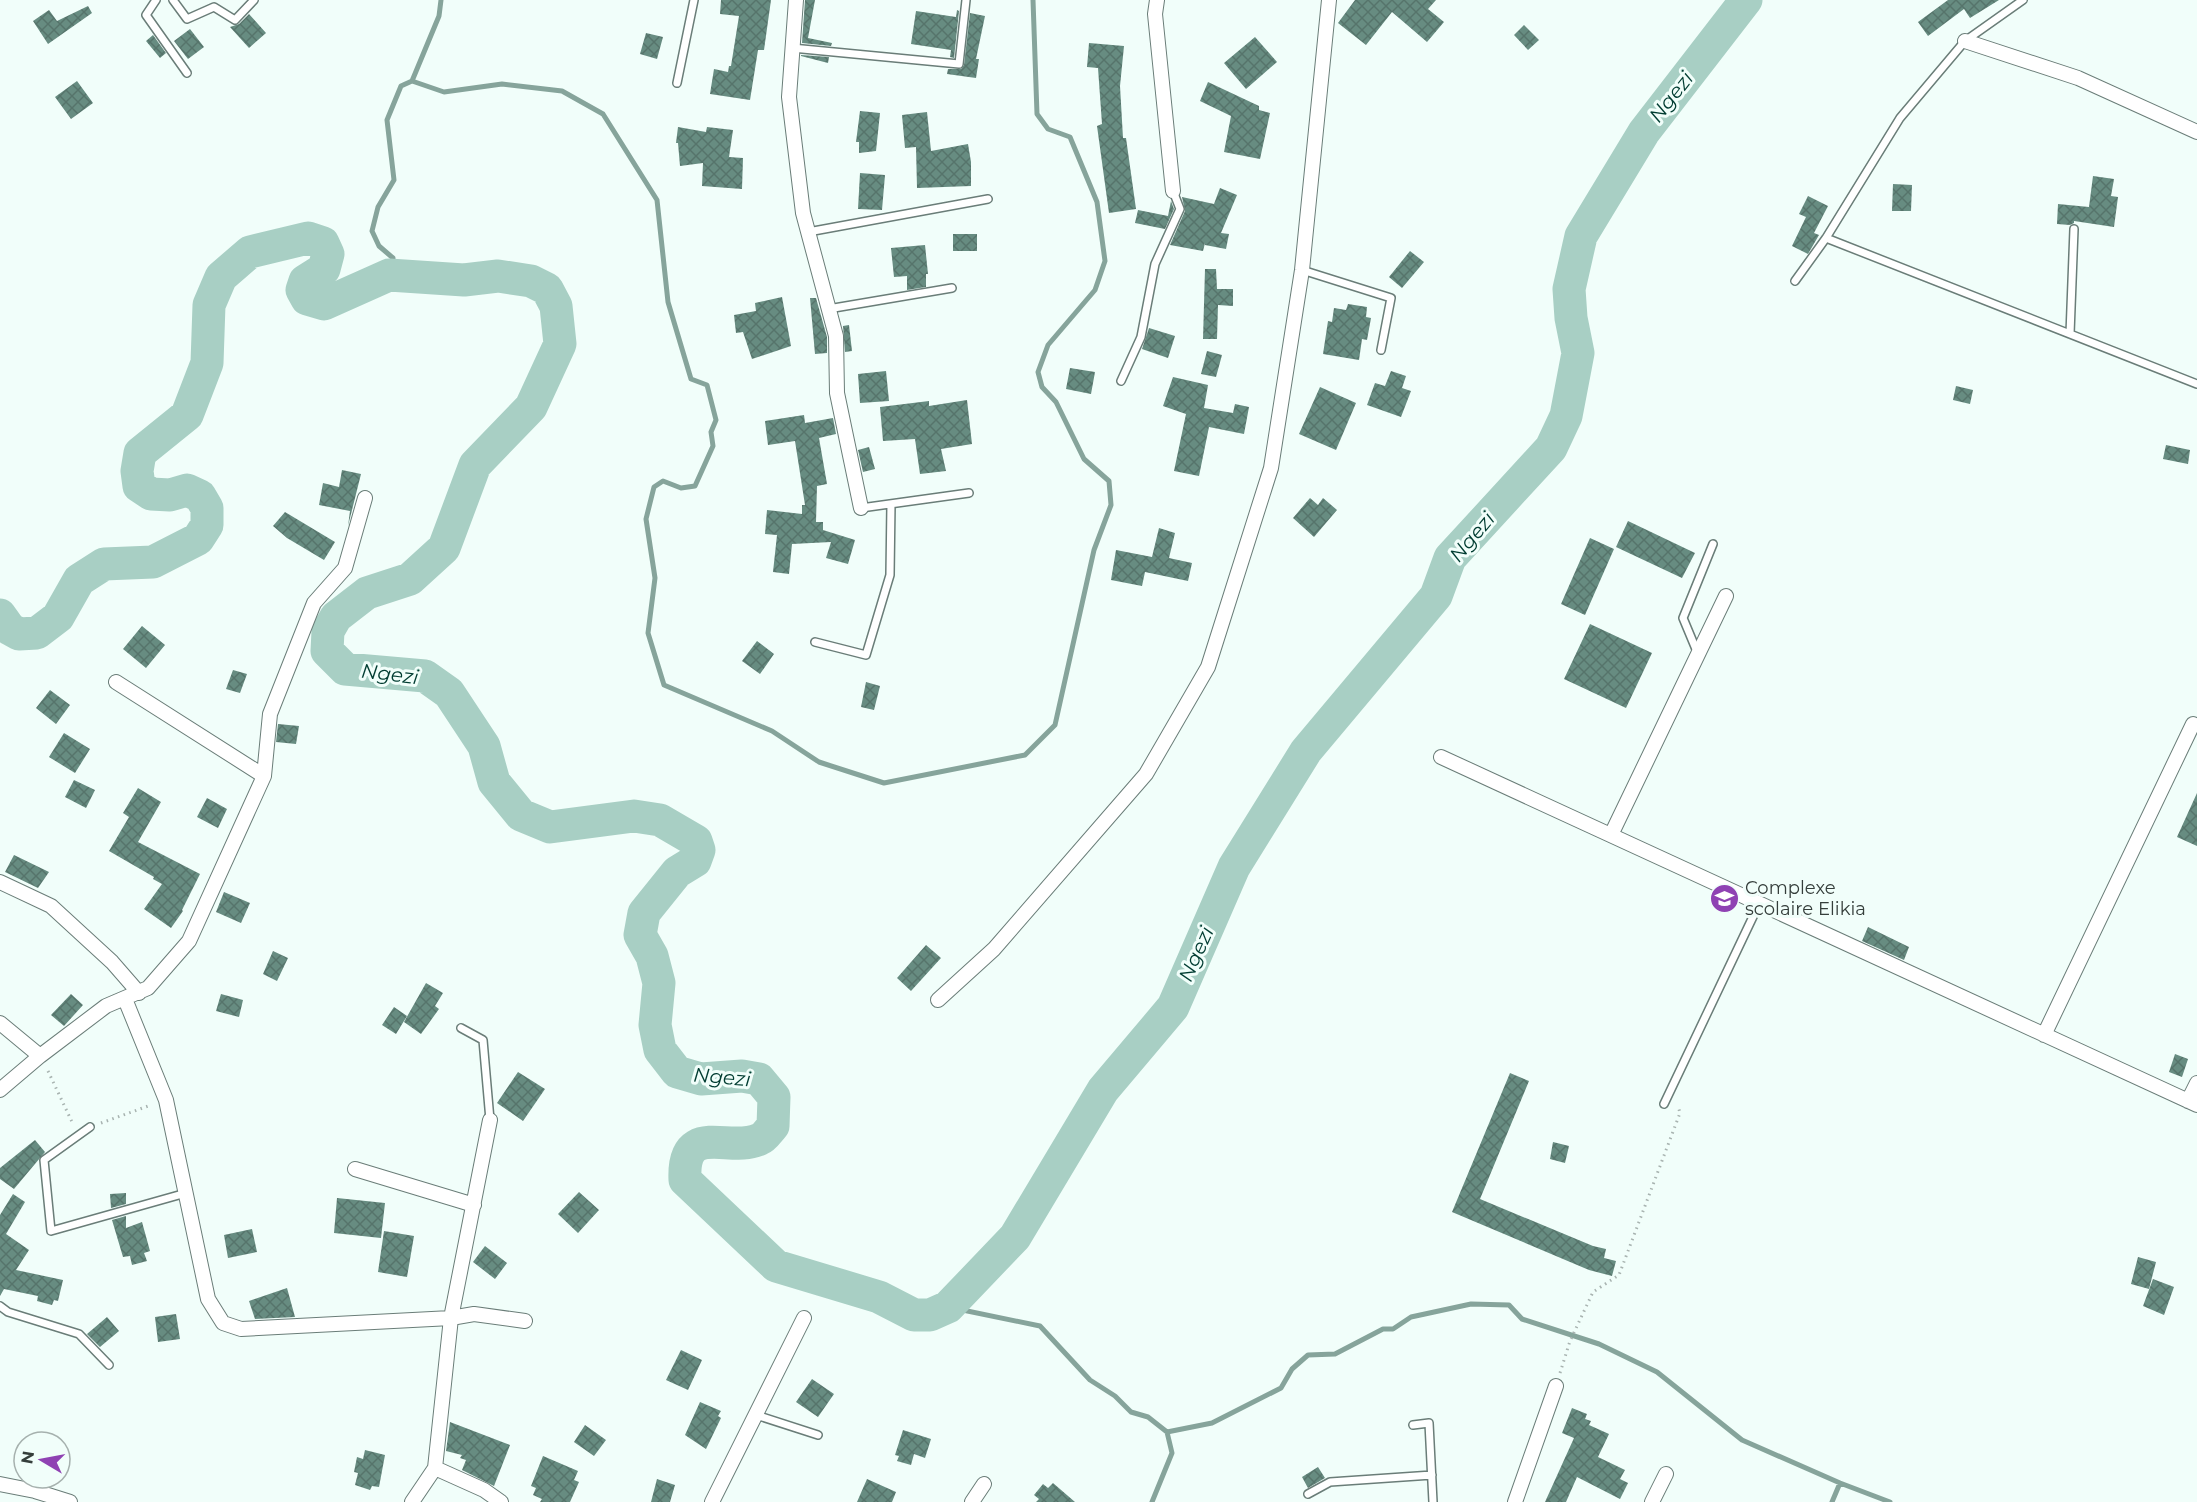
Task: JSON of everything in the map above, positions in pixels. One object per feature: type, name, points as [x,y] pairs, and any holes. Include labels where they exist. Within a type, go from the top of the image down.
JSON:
[{"type":"street","points":[[796,0],[789,96],[803,213],[836,336],[837,393],[861,508]]},
{"type":"street","points":[[1157,0],[1155,14],[1173,191]]},
{"type":"street","points":[[938,1000],[994,949],[1146,774],[1208,667],[1271,468],[1302,270],[1329,0]]},
{"type":"street","points":[[1965,41],[2078,78],[2197,132]]},
{"type":"street","points":[[0,1090],[40,1056],[106,1006],[148,988],[189,940],[264,776],[270,714],[314,603],[345,568],[365,498]]},
{"type":"street","points":[[1611,836],[1726,596]]},
{"type":"street","points":[[116,682],[264,776]]},
{"type":"street","points":[[2044,1035],[2193,724]]},
{"type":"street","points":[[1441,757],[2193,1103],[2197,1083]]},
{"type":"street","points":[[0,882],[51,906],[112,962],[139,993]]},
{"type":"street","points":[[125,999],[166,1100],[208,1299],[224,1323],[241,1329],[451,1318],[474,1314],[525,1321]]},
{"type":"street","points":[[0,1023],[40,1056]]},
{"type":"street","points":[[412,1502],[435,1468],[451,1318],[490,1120]]},
{"type":"street","points":[[355,1169],[474,1206]]},
{"type":"street","points":[[712,1502],[804,1318]]},
{"type":"street","points":[[1515,1502],[1556,1386]]},
{"type":"street","points":[[435,1468],[484,1490],[501,1502]]},
{"type":"street","points":[[1652,1502],[1666,1474]]},
{"type":"street","points":[[0,1484],[35,1491],[70,1502]]},
{"type":"street","points":[[972,1502],[984,1484]]},
{"type":"lane","points":[[156,0],[146,15],[188,73]]},
{"type":"lane","points":[[173,0],[188,19],[214,7],[235,20],[254,0]]},
{"type":"lane","points":[[677,83],[694,0]]},
{"type":"lane","points":[[792,48],[959,64],[966,0]]},
{"type":"lane","points":[[1795,281],[1826,238],[1900,118],[1965,41],[2023,0]]},
{"type":"lane","points":[[1121,381],[1141,337],[1155,264],[1180,209],[1173,191]]},
{"type":"lane","points":[[808,232],[988,199]]},
{"type":"lane","points":[[2070,334],[2074,229]]},
{"type":"lane","points":[[1826,238],[2197,384]]},
{"type":"lane","points":[[1302,270],[1391,298],[1381,350]]},
{"type":"lane","points":[[828,309],[952,288]]},
{"type":"lane","points":[[861,508],[969,493]]},
{"type":"lane","points":[[815,642],[866,655],[890,575],[891,504]]},
{"type":"lane","points":[[1698,656],[1683,618],[1713,544]]},
{"type":"lane","points":[[1664,1104],[1759,904]]},
{"type":"lane","points":[[462,1028],[483,1040],[490,1120]]},
{"type":"lane","points":[[90,1127],[44,1160],[51,1231],[186,1193]]},
{"type":"lane","points":[[0,1306],[8,1312],[79,1334],[109,1365]]},
{"type":"lane","points":[[756,1415],[818,1435]]},
{"type":"lane","points":[[1413,1425],[1429,1423],[1432,1502]]},
{"type":"lane","points":[[1308,1494],[1330,1482],[1432,1475]]},
{"type":"path","points":[[40,1056],[72,1122],[90,1127],[166,1100]]},
{"type":"path","points":[[1556,1386],[1570,1341],[1593,1292],[1619,1275],[1680,1113],[1673,1086]]},
{"type":"building","points":[[721,0],[771,0],[764,50],[758,50],[750,100],[710,94],[714,69],[728,72],[731,66],[739,16],[720,14]]},
{"type":"building","points":[[805,0],[815,0],[808,38],[832,43],[831,46],[802,43]]},
{"type":"building","points":[[1355,0],[1436,0],[1428,9],[1444,22],[1427,42],[1392,12],[1366,45],[1338,23]]},
{"type":"building","points":[[1948,0],[1999,0],[1970,18],[1964,9],[1928,36],[1918,22]]},
{"type":"building","points":[[88,6],[92,13],[48,44],[33,21],[49,10],[57,21]]},
{"type":"building","points":[[957,10],[959,11],[954,58],[950,57],[951,50],[911,44],[916,11],[956,17]]},
{"type":"building","points":[[970,13],[985,16],[976,59],[979,59],[976,78],[947,74],[948,69],[961,69],[964,65]]},
{"type":"building","points":[[249,14],[266,33],[249,48],[230,27],[239,24]]},
{"type":"building","points":[[1524,25],[1539,40],[1528,50],[1514,35]]},
{"type":"building","points":[[190,29],[204,47],[188,59],[174,41]]},
{"type":"building","points":[[646,33],[663,37],[657,59],[640,54]]},
{"type":"building","points":[[153,35],[166,53],[160,58],[146,41]]},
{"type":"building","points":[[1255,37],[1277,62],[1246,89],[1224,63]]},
{"type":"building","points":[[1089,43],[1124,46],[1120,86],[1123,138],[1126,138],[1136,209],[1109,213],[1097,126],[1102,124],[1098,68],[1087,67]]},
{"type":"building","points":[[801,56],[829,57],[828,63]]},
{"type":"building","points":[[77,81],[93,103],[71,119],[55,97]]},
{"type":"building","points":[[1208,82],[1259,106],[1259,110],[1270,113],[1260,159],[1224,152],[1231,116],[1200,101]]},
{"type":"building","points":[[860,111],[880,113],[876,151],[859,153],[859,142],[856,142]]},
{"type":"building","points":[[927,112],[931,151],[968,144],[971,186],[917,188],[916,147],[905,148],[902,115]]},
{"type":"building","points":[[678,127],[706,132],[707,127],[733,130],[729,157],[743,158],[742,189],[702,186],[703,163],[680,166],[678,143],[676,143]]},
{"type":"building","points":[[860,173],[885,175],[882,210],[858,209]]},
{"type":"building","points":[[2093,176],[2114,179],[2111,196],[2118,197],[2114,227],[2074,221],[2070,225],[2057,224],[2058,204],[2089,207]]},
{"type":"building","points":[[1893,184],[1912,185],[1911,211],[1892,211]]},
{"type":"building","points":[[1220,188],[1237,195],[1221,233],[1229,234],[1226,249],[1205,245],[1205,243],[1203,251],[1170,245],[1185,211],[1182,197],[1214,204]]},
{"type":"building","points":[[1808,196],[1828,206],[1814,233],[1819,235],[1808,254],[1792,246],[1806,217],[1799,214]]},
{"type":"building","points":[[1171,201],[1174,209],[1165,229],[1135,223],[1138,210],[1168,216]]},
{"type":"building","points":[[953,234],[977,234],[977,251],[953,251]]},
{"type":"building","points":[[925,245],[928,274],[926,274],[926,287],[907,290],[907,276],[894,277],[891,248]]},
{"type":"building","points":[[1410,251],[1424,262],[1402,288],[1389,277]]},
{"type":"building","points":[[1205,269],[1216,269],[1217,289],[1233,289],[1233,306],[1218,305],[1217,339],[1203,339]]},
{"type":"building","points":[[782,297],[791,346],[752,359],[743,332],[736,333],[734,315],[756,311],[755,303]]},
{"type":"building","points":[[810,298],[816,298],[827,337],[827,353],[815,354]]},
{"type":"building","points":[[1348,304],[1367,307],[1366,317],[1371,318],[1367,340],[1362,339],[1359,360],[1323,354],[1328,321],[1332,322],[1334,308],[1346,310]]},
{"type":"building","points":[[849,325],[852,351],[845,352],[843,326]]},
{"type":"building","points":[[1149,328],[1175,336],[1168,358],[1142,349]]},
{"type":"building","points":[[1207,351],[1222,355],[1216,377],[1201,374]]},
{"type":"building","points":[[1070,368],[1095,372],[1091,394],[1066,389]]},
{"type":"building","points":[[886,371],[889,401],[860,403],[858,374]]},
{"type":"building","points":[[1391,371],[1406,376],[1402,388],[1411,391],[1401,417],[1367,405],[1375,383],[1385,386]]},
{"type":"building","points":[[1173,377],[1208,385],[1204,408],[1233,413],[1235,404],[1249,407],[1244,434],[1209,427],[1199,476],[1174,471],[1186,414],[1163,406]]},
{"type":"building","points":[[1956,386],[1973,390],[1970,404],[1953,400]]},
{"type":"building","points":[[1320,387],[1356,403],[1336,450],[1299,434]]},
{"type":"building","points":[[967,400],[972,444],[941,449],[946,471],[920,474],[915,439],[883,441],[880,407],[929,401],[929,406]]},
{"type":"building","points":[[804,415],[805,423],[833,418],[836,434],[819,438],[827,484],[817,486],[816,522],[823,522],[823,530],[855,540],[848,564],[826,558],[831,542],[792,544],[789,574],[773,572],[777,535],[765,534],[767,510],[802,514],[802,505],[805,505],[795,441],[768,445],[765,421]]},
{"type":"building","points":[[2166,445],[2190,450],[2188,464],[2163,459]]},
{"type":"building","points":[[869,447],[875,469],[863,472],[858,450]]},
{"type":"building","points":[[342,470],[361,474],[348,526],[350,511],[319,505],[323,483],[339,487]]},
{"type":"building","points":[[1310,498],[1318,505],[1323,498],[1337,510],[1314,537],[1293,518]]},
{"type":"building","points":[[285,512],[335,542],[324,560],[287,538],[273,526]]},
{"type":"building","points":[[1628,521],[1695,553],[1682,578],[1616,547]]},
{"type":"building","points":[[1159,528],[1175,533],[1169,558],[1192,563],[1188,581],[1145,572],[1142,586],[1111,580],[1116,550],[1152,557]]},
{"type":"building","points":[[1590,538],[1614,549],[1585,615],[1561,604]]},
{"type":"building","points":[[1590,624],[1652,653],[1626,708],[1564,679]]},
{"type":"building","points":[[142,626],[165,645],[146,668],[123,649]]},
{"type":"building","points":[[757,641],[774,654],[760,674],[742,661]]},
{"type":"building","points":[[233,670],[247,674],[240,693],[226,689]]},
{"type":"building","points":[[866,682],[880,686],[874,710],[861,707]]},
{"type":"building","points":[[50,690],[70,705],[56,724],[36,708]]},
{"type":"building","points":[[278,724],[299,726],[296,744],[276,742]]},
{"type":"building","points":[[64,733],[90,749],[75,773],[49,757]]},
{"type":"building","points":[[74,780],[95,790],[86,808],[65,797]]},
{"type":"building","points":[[138,788],[161,802],[138,842],[200,874],[183,911],[171,928],[144,909],[162,884],[109,851],[129,817],[123,813]]},
{"type":"building","points":[[2197,793],[2197,846],[2177,837]]},
{"type":"building","points":[[207,798],[227,809],[218,828],[197,817]]},
{"type":"building","points":[[14,855],[49,872],[38,888],[5,872]]},
{"type":"building","points":[[224,892],[250,903],[241,923],[216,912]]},
{"type":"building","points":[[1868,927],[1909,947],[1904,960],[1862,941]]},
{"type":"building","points":[[926,945],[941,958],[911,991],[897,978]]},
{"type":"building","points":[[273,951],[288,958],[277,981],[263,974]]},
{"type":"building","points":[[426,983],[443,993],[435,1006],[439,1009],[421,1034],[404,1022]]},
{"type":"building","points":[[71,994],[83,1005],[64,1026],[51,1015]]},
{"type":"building","points":[[221,994],[243,1000],[239,1017],[216,1011]]},
{"type":"building","points":[[394,1007],[407,1016],[396,1034],[382,1025]]},
{"type":"building","points":[[2175,1054],[2188,1059],[2182,1077],[2169,1072]]},
{"type":"building","points":[[518,1072],[545,1089],[523,1121],[497,1103]]},
{"type":"building","points":[[1510,1073],[1529,1081],[1480,1199],[1593,1246],[1606,1249],[1604,1258],[1616,1261],[1612,1276],[1589,1270],[1452,1212]]},
{"type":"building","points":[[35,1140],[45,1152],[14,1189],[0,1179],[0,1168]]},
{"type":"building","points":[[1553,1142],[1569,1146],[1565,1163],[1550,1159]]},
{"type":"building","points":[[579,1192],[599,1210],[578,1233],[558,1214]]},
{"type":"building","points":[[126,1193],[126,1204],[111,1208],[110,1194]]},
{"type":"building","points":[[13,1194],[25,1202],[6,1234],[29,1250],[16,1270],[63,1280],[58,1301],[54,1300],[52,1305],[37,1301],[38,1296],[4,1289],[0,1296],[0,1215]]},
{"type":"building","points":[[337,1198],[385,1203],[381,1238],[334,1233]]},
{"type":"building","points":[[126,1216],[126,1228],[142,1222],[150,1251],[144,1253],[147,1261],[132,1265],[130,1256],[123,1257],[112,1220]]},
{"type":"building","points":[[252,1229],[257,1252],[228,1258],[224,1235]]},
{"type":"building","points":[[384,1231],[414,1236],[407,1277],[378,1272]]},
{"type":"building","points":[[485,1246],[507,1263],[495,1279],[473,1262]]},
{"type":"building","points":[[2138,1257],[2156,1262],[2149,1289],[2131,1284]]},
{"type":"building","points":[[2153,1279],[2174,1287],[2164,1315],[2143,1306]]},
{"type":"building","points":[[287,1288],[295,1317],[255,1319],[249,1301]]},
{"type":"building","points":[[176,1314],[180,1339],[158,1342],[155,1317]]},
{"type":"building","points":[[107,1317],[119,1331],[100,1347],[87,1334]]},
{"type":"building","points":[[681,1350],[702,1360],[688,1390],[666,1380]]},
{"type":"building","points":[[812,1379],[834,1394],[818,1417],[796,1402]]},
{"type":"building","points":[[700,1402],[721,1411],[718,1416],[721,1418],[706,1449],[685,1435]]},
{"type":"building","points":[[1572,1408],[1587,1414],[1585,1419],[1591,1421],[1589,1425],[1609,1434],[1598,1457],[1625,1470],[1620,1479],[1628,1483],[1620,1499],[1577,1477],[1566,1502],[1545,1502],[1574,1438],[1562,1433]]},
{"type":"building","points":[[450,1422],[510,1445],[494,1486],[462,1470],[466,1460],[460,1458],[462,1455],[446,1451]]},
{"type":"building","points":[[585,1425],[606,1440],[594,1456],[574,1442]]},
{"type":"building","points":[[903,1430],[931,1439],[925,1458],[914,1454],[911,1465],[897,1461],[899,1456],[895,1455]]},
{"type":"building","points":[[365,1450],[385,1455],[379,1487],[372,1486],[370,1490],[355,1485],[358,1473],[354,1472],[357,1457],[363,1459]]},
{"type":"building","points":[[543,1456],[578,1471],[574,1480],[579,1482],[570,1502],[540,1502],[542,1499],[533,1495],[536,1488],[531,1486]]},
{"type":"building","points":[[1318,1467],[1325,1478],[1308,1488],[1302,1477]]},
{"type":"building","points":[[657,1479],[675,1485],[670,1502],[651,1502]]},
{"type":"building","points":[[867,1479],[896,1492],[892,1502],[857,1502]]},
{"type":"building","points":[[1053,1483],[1075,1502],[1036,1502],[1039,1499],[1034,1495],[1043,1484],[1048,1488]]},
{"type":"waterway","points":[[412,81],[439,16],[441,0]]},
{"type":"waterway","points":[[389,275],[393,258],[379,246],[372,231],[378,207],[394,180],[387,120],[401,86],[412,81],[444,92],[502,84],[562,91],[603,114],[657,200],[668,302],[691,379],[707,385],[716,420],[711,432],[713,446],[695,486],[681,488],[663,481],[654,487],[646,519],[655,578],[648,633],[664,685],[772,731],[819,762],[884,783],[1025,755],[1055,725],[1094,550],[1111,505],[1109,481],[1084,459],[1056,402],[1042,387],[1038,372],[1048,345],[1095,290],[1105,261],[1097,202],[1070,137],[1048,129],[1037,114],[1033,0]]},
{"type":"waterway","name":"Ngezi","points":[[0,615],[10,629],[19,634],[37,633],[58,617],[79,580],[104,564],[153,562],[198,539],[207,525],[207,508],[200,496],[187,490],[170,495],[151,494],[139,486],[137,471],[140,453],[187,415],[207,363],[209,305],[221,277],[250,252],[308,238],[323,243],[328,254],[324,269],[305,281],[302,290],[307,299],[324,304],[389,275],[464,280],[498,276],[531,281],[547,289],[556,306],[560,344],[531,407],[475,465],[444,548],[410,579],[367,593],[336,617],[328,631],[327,651],[345,669],[425,676],[449,693],[484,746],[494,782],[521,815],[550,827],[634,816],[660,820],[696,841],[699,850],[695,861],[677,872],[644,913],[640,935],[652,956],[659,983],[655,1025],[660,1050],[677,1072],[701,1079],[742,1076],[759,1079],[774,1097],[773,1126],[764,1137],[748,1143],[700,1144],[691,1150],[686,1161],[685,1180],[776,1266],[879,1297],[914,1315],[930,1315],[948,1307],[1015,1237],[1103,1090],[1173,1007],[1234,867],[1306,751],[1436,596],[1450,558],[1551,448],[1566,416],[1578,353],[1571,318],[1569,289],[1581,236],[1644,132],[1746,0]]},
{"type":"waterway","points":[[948,1307],[1040,1326],[1090,1380],[1115,1396],[1131,1412],[1148,1417],[1167,1432],[1212,1423],[1281,1388],[1292,1369],[1308,1355],[1335,1354],[1383,1329],[1393,1329],[1411,1317],[1471,1304],[1509,1305],[1522,1319],[1599,1344],[1657,1372],[1742,1440],[1890,1502]]},
{"type":"waterway","points":[[1152,1502],[1172,1453],[1167,1432]]},
{"type":"waterway","points":[[1832,1502],[1840,1483]]},
{"type":"place","name":"Complexe scolaire Elikia","points":[[1724,898]]}]
